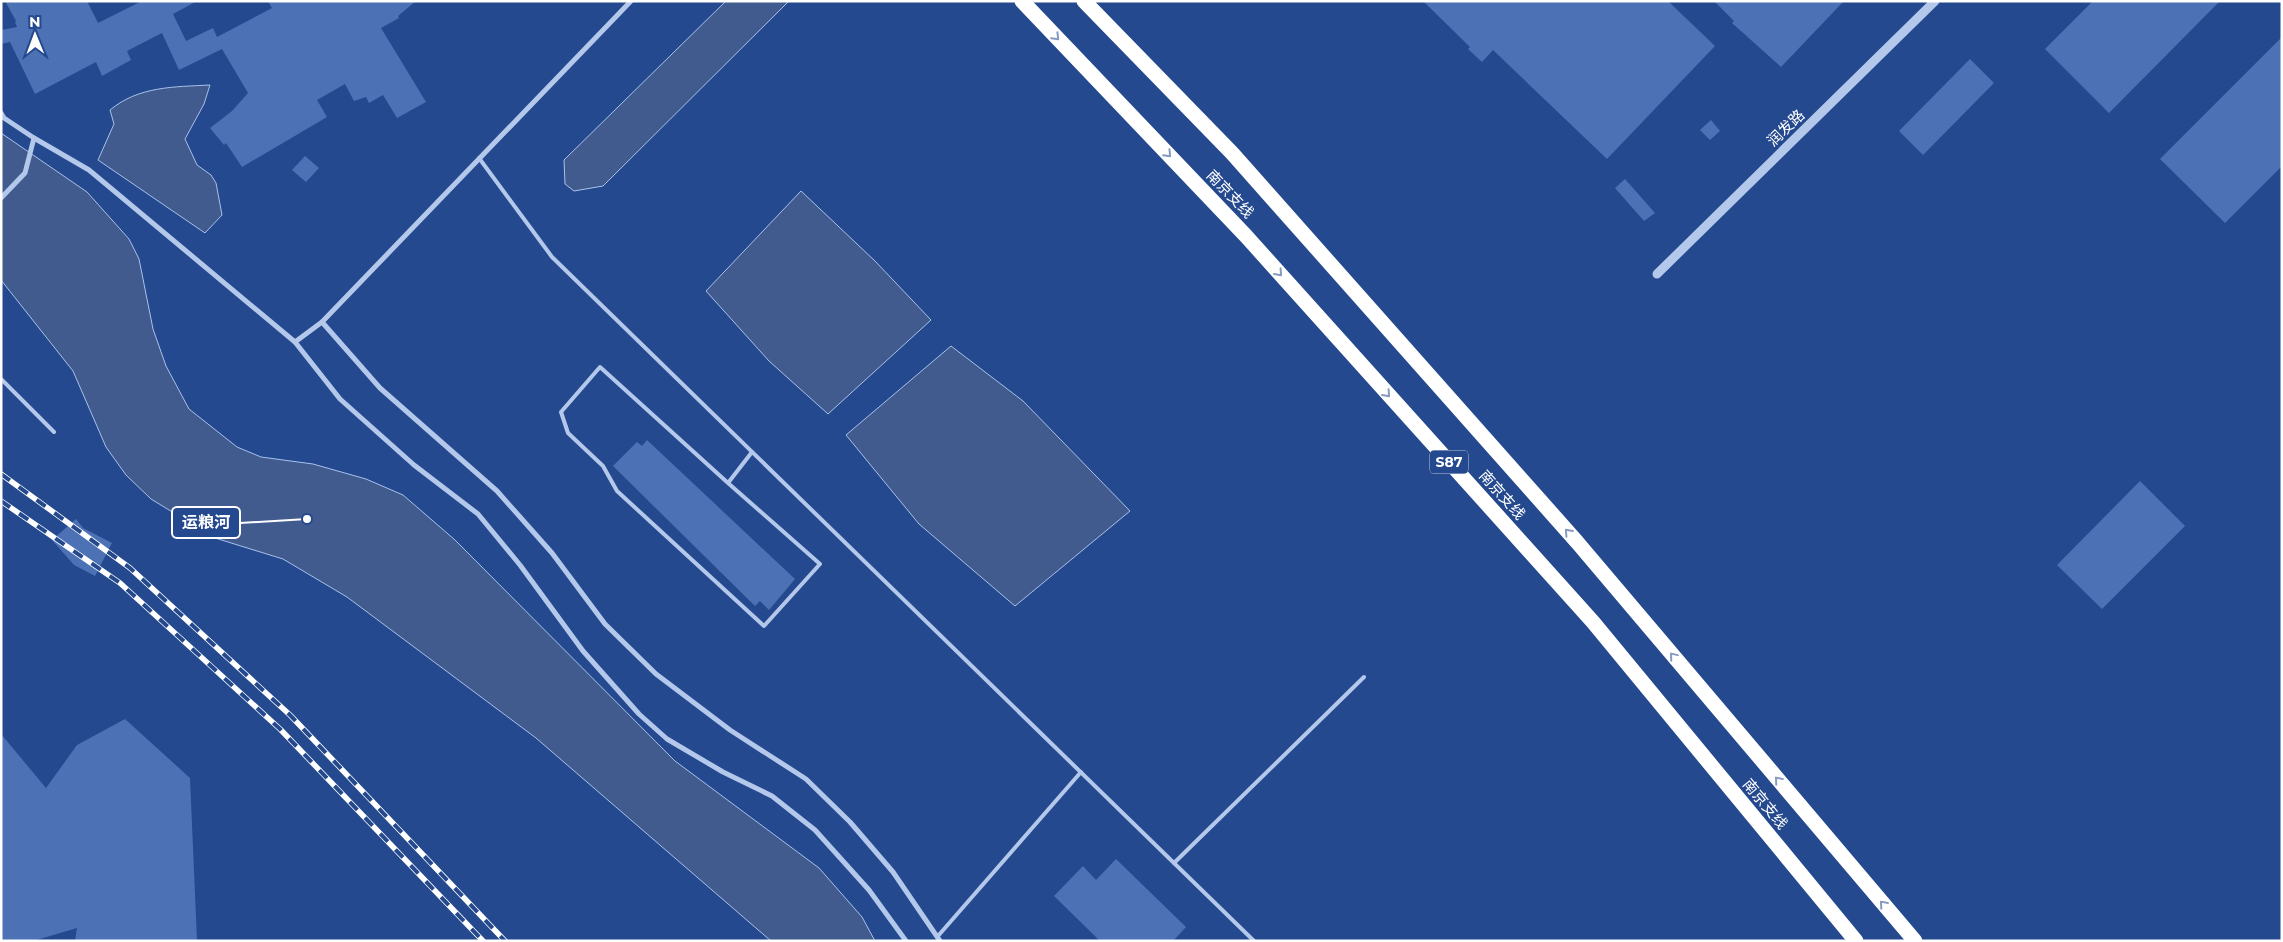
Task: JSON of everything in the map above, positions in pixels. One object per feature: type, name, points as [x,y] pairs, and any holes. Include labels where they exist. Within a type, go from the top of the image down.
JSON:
[{"type":"highway","name":"南京支线","points":[[1022,1],[1246,236],[1593,622],[1856,941]]},
{"type":"highway","name":"南京支线","points":[[1084,1],[1232,153],[1570,534],[1915,941]]},
{"type":"street","points":[[295,342],[322,322],[630,1]]},
{"type":"street","name":"润发路","points":[[1656,274],[1935,1]]},
{"type":"street","points":[[1,113],[4,118],[34,138],[89,170],[295,342],[340,399],[414,465],[478,514],[520,565],[583,651],[639,714],[667,739],[723,772],[772,796],[815,830],[869,890],[906,941]]},
{"type":"street","points":[[1,198],[25,173],[34,138]]},
{"type":"street","points":[[322,322],[380,388],[497,491],[552,553],[605,624],[656,674],[730,730],[806,778],[850,822],[893,872],[939,939]]},
{"type":"lane","points":[[479,158],[552,257],[1254,941]]},
{"type":"lane","points":[[600,366],[728,482],[820,564],[764,626],[618,491],[603,466],[568,433],[561,412],[600,366]]},
{"type":"lane","points":[[1,379],[54,432]]},
{"type":"lane","points":[[728,482],[752,452]]},
{"type":"lane","points":[[1174,863],[1364,677]]},
{"type":"lane","points":[[939,939],[1081,772]]},
{"type":"water","points":[[726,1],[789,1],[603,186],[574,191],[565,184],[564,160]]},
{"type":"water","points":[[210,85],[204,104],[185,139],[197,165],[211,175],[216,183],[222,215],[205,233],[98,160],[114,124],[110,110],[121,102],[133,96],[157,89]]},
{"type":"water","points":[[1,133],[87,192],[129,239],[139,259],[153,329],[166,366],[189,409],[237,447],[261,457],[313,464],[366,479],[403,495],[455,540],[675,761],[819,868],[862,917],[875,941],[771,941],[536,738],[347,597],[283,559],[215,538],[151,499],[126,475],[106,447],[73,371],[1,280]]},
{"type":"water","points":[[801,191],[875,261],[931,320],[828,414],[769,361],[706,291]]},
{"type":"water","points":[[951,346],[1023,401],[1130,511],[1015,606],[919,524],[846,435]]},
{"type":"building","points":[[5,1],[87,1],[98,23],[142,1],[197,1],[173,14],[186,41],[213,28],[217,37],[272,8],[268,1],[416,1],[398,16],[399,18],[381,28],[426,102],[397,118],[383,95],[369,103],[366,97],[354,101],[345,84],[317,100],[327,117],[242,167],[226,143],[224,145],[210,128],[232,111],[248,93],[222,49],[179,70],[162,33],[127,51],[131,60],[102,76],[96,62],[35,94],[10,42],[1,44],[1,30],[17,27],[16,21]]},
{"type":"building","points":[[1423,1],[1668,1],[1715,46],[1607,159],[1493,50],[1482,62],[1468,49],[1470,47]]},
{"type":"building","points":[[1714,1],[1844,1],[1781,67],[1732,23],[1734,21]]},
{"type":"building","points":[[2093,1],[2220,1],[2109,113],[2045,49]]},
{"type":"building","points":[[2282,37],[2282,166],[2225,223],[2160,159]]},
{"type":"building","points":[[1970,59],[1994,83],[1923,155],[1899,131]]},
{"type":"building","points":[[1711,120],[1720,131],[1710,140],[1700,130]]},
{"type":"building","points":[[305,156],[319,168],[306,182],[292,170]]},
{"type":"building","points":[[1625,179],[1655,213],[1644,221],[1615,188]]},
{"type":"building","points":[[647,440],[795,579],[769,610],[760,601],[755,606],[613,466],[637,442],[642,446]]},
{"type":"building","points":[[2140,481],[2185,526],[2102,609],[2057,565]]},
{"type":"building","points":[[76,519],[83,528],[112,543],[95,576],[74,565],[52,540]]},
{"type":"building","points":[[125,719],[190,778],[197,941],[75,941],[77,928],[33,941],[1,941],[1,734],[46,788],[77,745]]},
{"type":"building","points":[[1116,859],[1186,927],[1173,941],[1100,941],[1054,896],[1083,866],[1096,880]]},
{"type":"railway","points":[[1,474],[130,568],[290,715],[505,941]]},
{"type":"railway","points":[[1,501],[120,583],[280,729],[483,941]]},
{"type":"place","name":"运粮河","points":[[307,519]]}]
